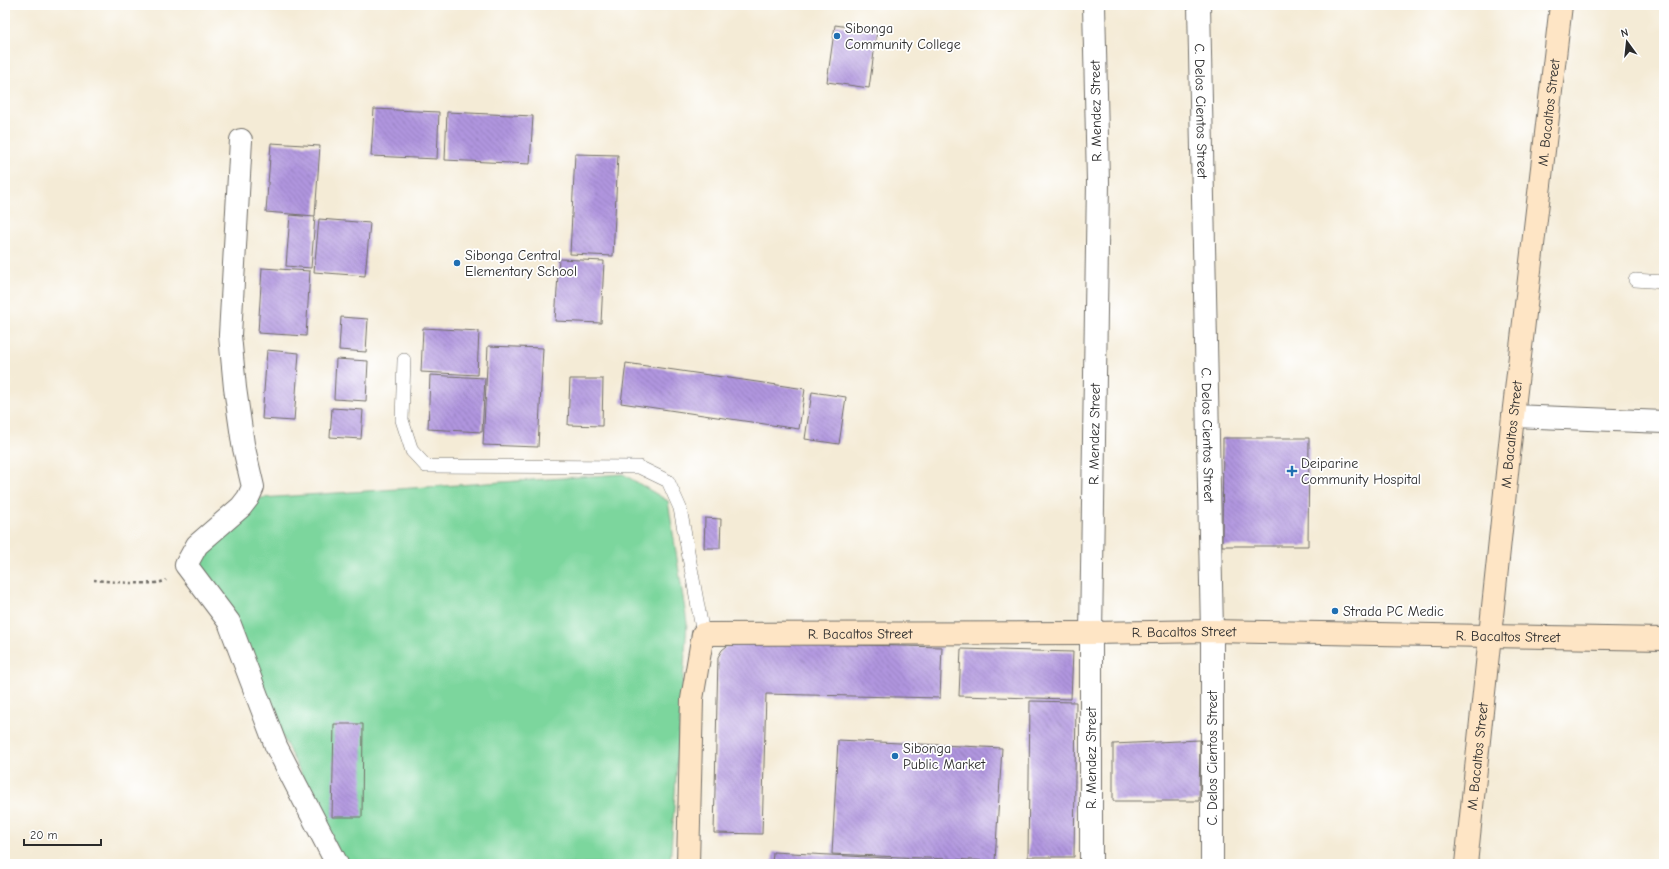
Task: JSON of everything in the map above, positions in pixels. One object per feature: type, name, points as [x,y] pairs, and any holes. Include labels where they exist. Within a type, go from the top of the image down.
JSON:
[{"type":"street","name":"R. Mendez Street","points":[[1091,864],[1091,633],[1098,182],[1094,5]]},
{"type":"street","name":"C. Delos Cientos Street","points":[[1199,5],[1212,631],[1212,864]]},
{"type":"street","name":"M. Bacaltos Street","points":[[1466,864],[1513,416],[1561,5]]},
{"type":"street","points":[[241,140],[230,335],[235,388],[243,444],[253,487],[241,508],[197,545],[186,565],[229,622],[276,746],[338,864]]},
{"type":"street","points":[[1513,416],[1664,422]]},
{"type":"street","name":"R. Bacaltos Street","points":[[703,634],[1091,633],[1212,631],[1664,639]]},
{"type":"street","points":[[688,864],[692,698],[703,634]]},
{"type":"lane","points":[[1636,280],[1664,282]]},
{"type":"lane","points":[[404,360],[402,420],[412,451],[426,466],[638,466],[668,481],[680,508],[703,634]]},
{"type":"path","points":[[94,580],[147,583],[164,582],[186,565]]},
{"type":"green space","points":[[623,474],[668,501],[687,623],[670,864],[345,864],[198,564],[203,547],[261,498]]},
{"type":"building","points":[[835,25],[877,31],[869,88],[827,82]]},
{"type":"building","points":[[374,109],[439,112],[437,159],[371,156]]},
{"type":"building","points":[[447,112],[533,116],[530,164],[445,160]]},
{"type":"building","points":[[271,143],[320,146],[315,216],[266,212]]},
{"type":"building","points":[[575,154],[618,155],[613,256],[570,254]]},
{"type":"building","points":[[290,215],[315,217],[311,268],[286,266]]},
{"type":"building","points":[[319,219],[370,223],[365,276],[314,272]]},
{"type":"building","points":[[559,259],[604,261],[601,323],[555,321]]},
{"type":"building","points":[[262,268],[310,271],[306,336],[258,333]]},
{"type":"building","points":[[341,317],[368,319],[366,352],[339,350]]},
{"type":"building","points":[[423,328],[479,331],[477,375],[421,372]]},
{"type":"building","points":[[488,346],[543,348],[538,447],[483,445]]},
{"type":"building","points":[[267,350],[299,353],[294,421],[262,419]]},
{"type":"building","points":[[336,359],[368,361],[366,401],[334,399]]},
{"type":"building","points":[[626,363],[805,389],[799,429],[621,403]]},
{"type":"building","points":[[430,375],[485,378],[482,432],[428,429]]},
{"type":"building","points":[[570,379],[603,379],[602,426],[568,425]]},
{"type":"building","points":[[812,392],[846,397],[839,444],[805,439]]},
{"type":"building","points":[[332,408],[363,410],[361,439],[330,437]]},
{"type":"building","points":[[1223,438],[1309,438],[1308,546],[1222,546]]},
{"type":"building","points":[[705,518],[721,519],[720,548],[704,548]]},
{"type":"building","points":[[741,642],[942,647],[940,698],[766,694],[762,834],[714,833],[718,657],[722,650],[727,646]]},
{"type":"building","points":[[961,649],[1073,652],[1071,699],[959,696]]},
{"type":"building","points":[[1030,701],[1076,702],[1074,857],[1028,857]]},
{"type":"building","points":[[334,724],[363,724],[362,817],[332,817]]},
{"type":"building","points":[[838,740],[1002,748],[995,861],[832,854]]},
{"type":"building","points":[[1200,740],[1199,801],[1113,801],[1113,744]]},
{"type":"building","points":[[773,852],[980,863],[980,864],[772,864]]},
{"type":"place","name":"Sibonga Community College","points":[[837,36]]},
{"type":"place","name":"Sibonga Central Elementary School","points":[[457,263]]},
{"type":"place","name":"Deiparine Community Hospital","points":[[1292,471]]},
{"type":"place","name":"Strada PC Medic","points":[[1335,611]]},
{"type":"place","name":"Sibonga Public Market","points":[[895,756]]}]
